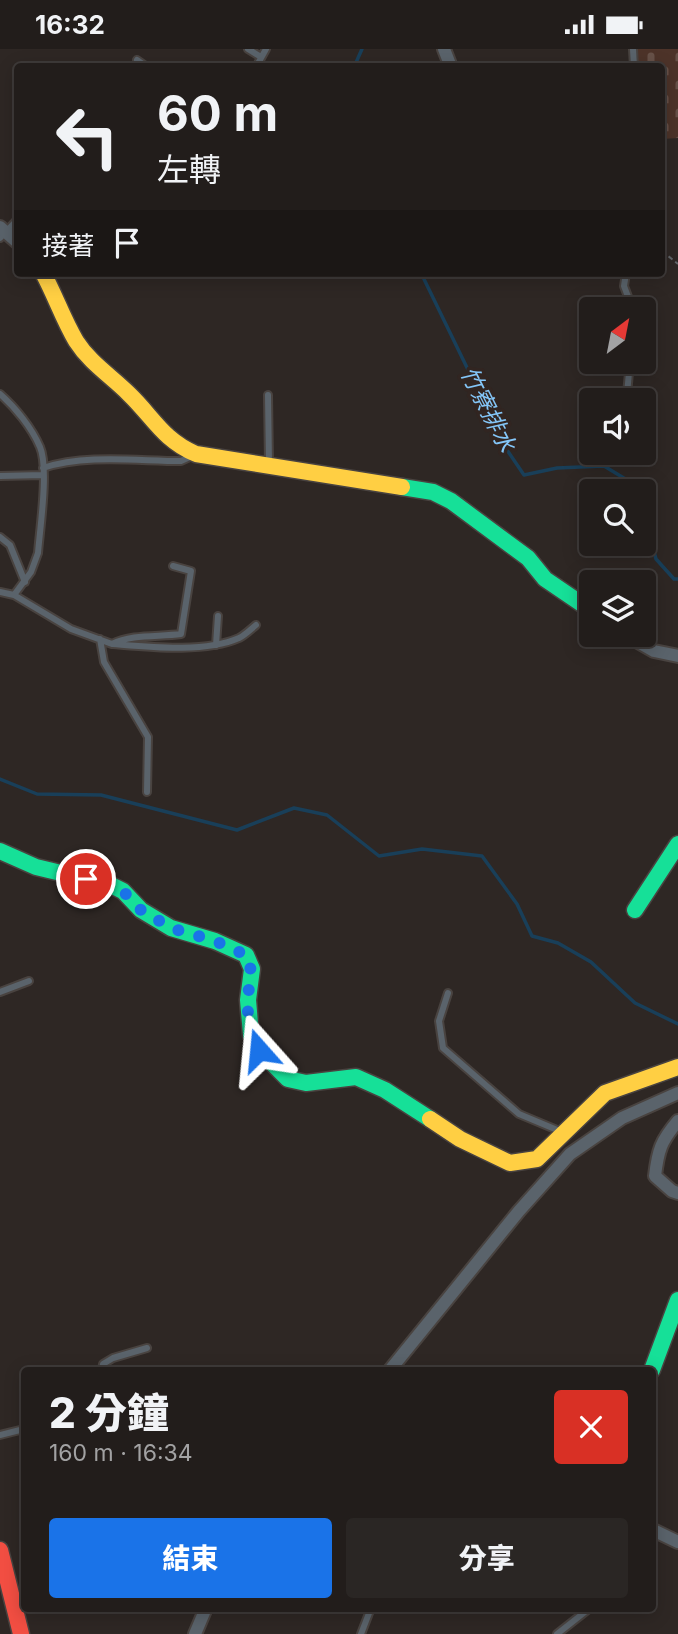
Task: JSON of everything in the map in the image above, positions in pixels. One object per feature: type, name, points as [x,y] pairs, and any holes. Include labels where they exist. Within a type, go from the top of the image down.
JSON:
[{"type":"street","points":[[45,277],[86,356],[127,392],[155,426],[177,447],[197,454],[433,492],[451,501],[528,558],[545,579],[579,602]]},
{"type":"street","points":[[647,647],[678,656]]},
{"type":"street","points":[[635,910],[678,844]]},
{"type":"street","points":[[0,851],[36,867],[111,885],[123,891],[141,910],[171,928],[215,941],[246,955],[252,969],[248,1000],[251,1035],[259,1050],[288,1079],[306,1083],[356,1077],[385,1090],[460,1139],[510,1163],[537,1159],[605,1093],[678,1067]]},
{"type":"street","points":[[392,1367],[519,1211],[570,1154],[622,1118],[678,1093]]},
{"type":"street","points":[[678,1121],[666,1135],[658,1151],[655,1176],[678,1193]]},
{"type":"street","points":[[653,1367],[678,1300]]},
{"type":"street","points":[[656,1531],[678,1542]]},
{"type":"street","points":[[0,1550],[21,1634]]},
{"type":"street","points":[[195,1634],[204,1612]]},
{"type":"lane","points":[[248,49],[261,57]]},
{"type":"lane","points":[[258,63],[266,49]]},
{"type":"lane","points":[[136,60],[141,63]]},
{"type":"lane","points":[[625,277],[624,286],[628,297]]},
{"type":"lane","points":[[0,394],[8,401],[40,447],[43,471],[36,564],[14,595]]},
{"type":"lane","points":[[268,395],[269,465]]},
{"type":"lane","points":[[0,404],[8,401]]},
{"type":"lane","points":[[0,476],[43,471],[60,463],[87,460],[181,461],[197,454]]},
{"type":"lane","points":[[0,537],[10,545],[25,582]]},
{"type":"lane","points":[[112,644],[124,638],[156,638],[181,634],[191,571],[173,566]]},
{"type":"lane","points":[[0,592],[14,595],[71,629],[112,644],[216,645],[241,637],[256,625]]},
{"type":"lane","points":[[216,645],[218,616]]},
{"type":"lane","points":[[100,639],[104,662],[148,737],[147,793]]},
{"type":"lane","points":[[0,992],[29,981]]},
{"type":"lane","points":[[448,993],[439,1020],[443,1048],[519,1114],[562,1132]]},
{"type":"lane","points":[[102,1367],[113,1358],[147,1347]]},
{"type":"lane","points":[[0,1435],[21,1430]]},
{"type":"lane","points":[[361,1634],[369,1612]]},
{"type":"lane","points":[[557,1634],[585,1612]]},
{"type":"green space","points":[[633,49],[678,49],[678,138],[665,139],[665,63],[634,63]]},
{"type":"waterway","name":"竹寮排水","points":[[356,63],[362,49]]},
{"type":"waterway","name":"竹寮排水","points":[[423,277],[507,450],[524,475],[557,468],[604,466],[625,479]]},
{"type":"waterway","name":"竹寮排水","points":[[655,556],[674,579],[678,579]]},
{"type":"waterway","points":[[0,779],[37,794],[101,795],[237,830],[294,808],[327,815],[379,856],[422,849],[482,856],[517,904],[532,936],[558,943],[591,962],[635,1003],[678,1024]]},
{"type":"traffic: fast","points":[[402,487],[433,492],[451,501],[528,558],[545,579],[579,602]]},
{"type":"traffic: fast","points":[[635,910],[678,844]]},
{"type":"traffic: fast","points":[[0,851],[36,867],[111,885],[123,891],[141,910],[171,928],[215,941],[246,955],[252,969],[248,1000],[251,1035],[259,1050],[288,1079],[306,1083],[356,1077],[385,1090],[430,1119]]},
{"type":"traffic: fast","points":[[653,1367],[678,1300]]},
{"type":"traffic: slow","points":[[45,277],[71,333],[82,349],[167,435],[185,448],[196,454],[402,487]]},
{"type":"traffic: slow","points":[[430,1119],[460,1139],[510,1163],[537,1159],[605,1093],[678,1067]]},
{"type":"traffic: jam","points":[[0,1550],[21,1634]]},
{"type":"route","points":[[86,879],[123,891],[141,910],[171,928],[215,941],[246,955],[252,969],[248,1016],[251,1035],[259,1050]]}]
